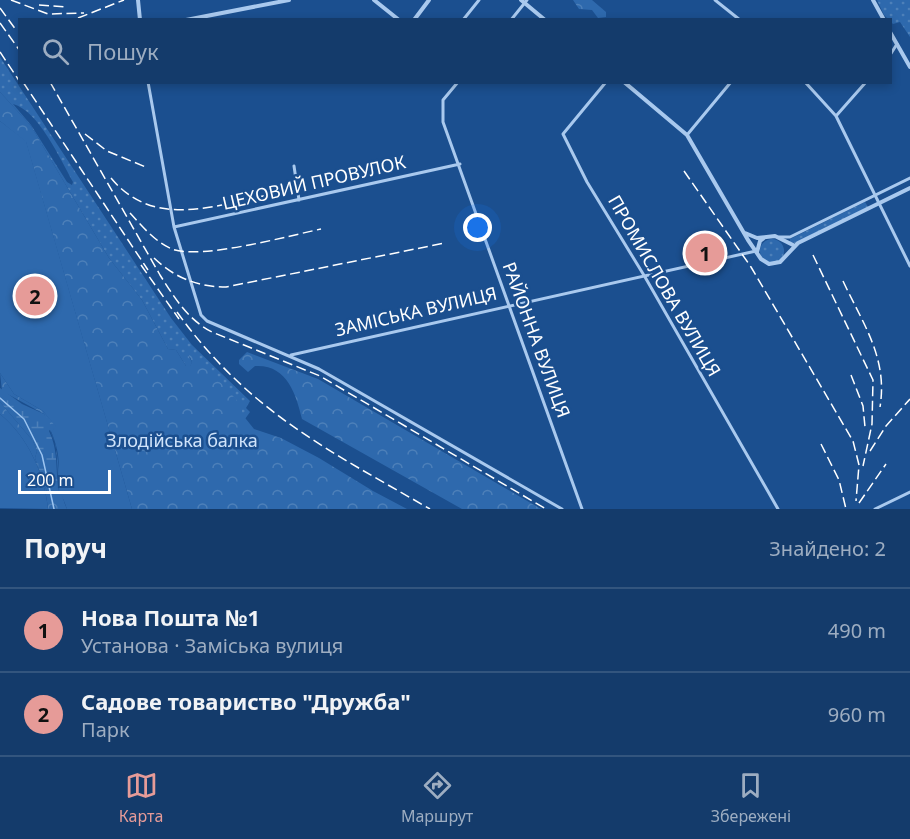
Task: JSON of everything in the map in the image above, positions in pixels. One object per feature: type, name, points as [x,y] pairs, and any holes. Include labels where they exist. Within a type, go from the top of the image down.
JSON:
[{"type":"street","points":[[138,0],[140,18]]},
{"type":"street","points":[[196,18],[290,0]]},
{"type":"street","points":[[374,0],[397,18]]},
{"type":"street","points":[[381,5],[385,0]]},
{"type":"street","points":[[416,18],[429,0]]},
{"type":"street","points":[[465,18],[479,0]]},
{"type":"street","points":[[715,0],[738,18]]},
{"type":"street","points":[[873,0],[883,18]]},
{"type":"street","points":[[512,18],[524,1],[543,18]]},
{"type":"street","points":[[892,34],[910,67]]},
{"type":"street","points":[[892,53],[897,44]]},
{"type":"street","points":[[148,84],[174,227],[201,315],[207,321],[291,355],[345,382],[562,509]]},
{"type":"street","name":"РАЙОННА ВУЛИЦЯ","points":[[456,84],[443,100],[441,108],[582,509]]},
{"type":"street","name":"ПРОМИСЛОВА ВУЛИЦЯ","points":[[604,84],[563,134],[587,182],[645,277],[778,509]]},
{"type":"street","points":[[626,84],[687,135],[757,252],[770,264],[780,262],[795,245],[910,188]]},
{"type":"street","points":[[687,135],[729,84]]},
{"type":"street","points":[[807,84],[836,116],[910,266]]},
{"type":"street","points":[[836,116],[864,84]]},
{"type":"street","name":"ЦЕХОВИЙ ПРОВУЛОК","points":[[174,227],[460,164]]},
{"type":"street","points":[[294,166],[299,200]]},
{"type":"street","points":[[743,230],[753,237],[790,237],[910,178]]},
{"type":"street","points":[[895,185],[900,194]]},
{"type":"street","points":[[757,252],[760,242],[768,236]]},
{"type":"street","points":[[775,236],[795,245]]},
{"type":"street","points":[[782,239],[786,247],[785,255]]},
{"type":"street","name":"ЗАМІСЬКА ВУЛИЦЯ","points":[[291,355],[757,252]]},
{"type":"street","points":[[875,509],[910,492]]},
{"type":"green space","points":[[573,0],[592,0],[606,12],[606,17],[598,18],[592,10],[579,9]]},
{"type":"green space","points":[[877,0],[910,0],[910,37],[900,22],[893,24],[892,18],[884,15]]},
{"type":"green space","points":[[0,57],[171,318],[192,345],[250,401],[246,408],[250,412],[245,419],[188,355],[192,362],[190,367],[186,366],[176,350],[168,349],[142,300],[109,258],[31,126],[0,92]],"holes":[[[13,104],[23,108],[48,137],[73,182],[72,185],[67,182],[31,125]]]},
{"type":"green space","name":"Злодійська балка","points":[[0,92],[31,126],[109,258],[142,300],[168,349],[176,350],[186,366],[190,366],[192,362],[187,351],[193,352],[242,406],[242,414],[254,429],[281,438],[407,509],[132,509],[26,142],[0,121]]},
{"type":"green space","points":[[0,121],[26,141],[132,509],[67,509],[59,485],[58,454],[51,431],[56,427],[43,411],[14,394],[0,373]]},
{"type":"green space","points":[[865,202],[868,207],[795,243],[790,242],[790,239]]},
{"type":"green space","points":[[772,239],[777,240],[783,246],[783,256],[777,262],[772,263],[767,262],[761,256],[760,251],[761,246],[767,240]]},
{"type":"green space","points":[[247,352],[318,379],[541,509],[462,509],[302,419],[293,391],[282,375],[266,367],[255,366],[248,372],[239,364],[239,360]]},
{"type":"green space","points":[[0,373],[14,394],[43,411],[57,427],[51,432],[44,414],[2,391]]},
{"type":"green space","points":[[0,388],[22,404],[44,414],[52,427],[49,431],[56,454],[59,491],[55,495],[47,492],[35,458],[37,451],[33,441],[0,402]]},
{"type":"green space","points":[[0,402],[33,441],[37,451],[35,458],[47,492],[59,491],[56,450],[61,490],[67,509],[48,509],[43,482],[33,457],[19,433],[0,414]]},
{"type":"green space","points":[[0,414],[19,433],[33,457],[43,482],[48,509],[0,508]]},
{"type":"waterway","points":[[0,398],[24,419],[42,455],[54,509]]},
{"type":"railway","points":[[11,0],[48,14],[84,13]]},
{"type":"railway","points":[[78,18],[124,0]]},
{"type":"railway","points":[[39,5],[67,7]]},
{"type":"railway","points":[[0,8],[16,30]]},
{"type":"railway","points":[[0,23],[18,48]]},
{"type":"railway","points":[[0,52],[18,79]]},
{"type":"railway","points":[[24,84],[148,270]]},
{"type":"railway","points":[[51,84],[160,275],[176,300],[196,321],[212,332],[320,376],[546,509]]},
{"type":"railway","points":[[85,134],[107,151],[148,168]]},
{"type":"railway","points":[[684,171],[751,267],[853,441],[859,465],[856,501]]},
{"type":"railway","points":[[111,178],[128,194],[146,204],[165,209],[206,208],[268,195]]},
{"type":"railway","points":[[130,213],[160,242],[172,249],[185,252],[245,246],[321,229]]},
{"type":"railway","points":[[154,258],[170,271],[187,280],[226,287],[445,243]]},
{"type":"railway","points":[[813,255],[873,380],[872,424],[863,466]]},
{"type":"railway","points":[[141,265],[179,319]]},
{"type":"railway","points":[[843,281],[866,327],[877,357],[882,389],[880,407]]},
{"type":"railway","points":[[177,312],[204,346],[261,402],[324,447],[430,509]]},
{"type":"railway","points":[[851,375],[863,406],[865,427]]},
{"type":"railway","points":[[870,451],[886,426],[910,399]]},
{"type":"railway","points":[[821,444],[839,480],[846,509]]},
{"type":"railway","points":[[859,503],[886,464]]},
{"type":"place","name":"Нова Пошта №1","points":[[705,253]]},
{"type":"place","name":"Садове товариство \"Дружба\"","points":[[35,296]]}]
